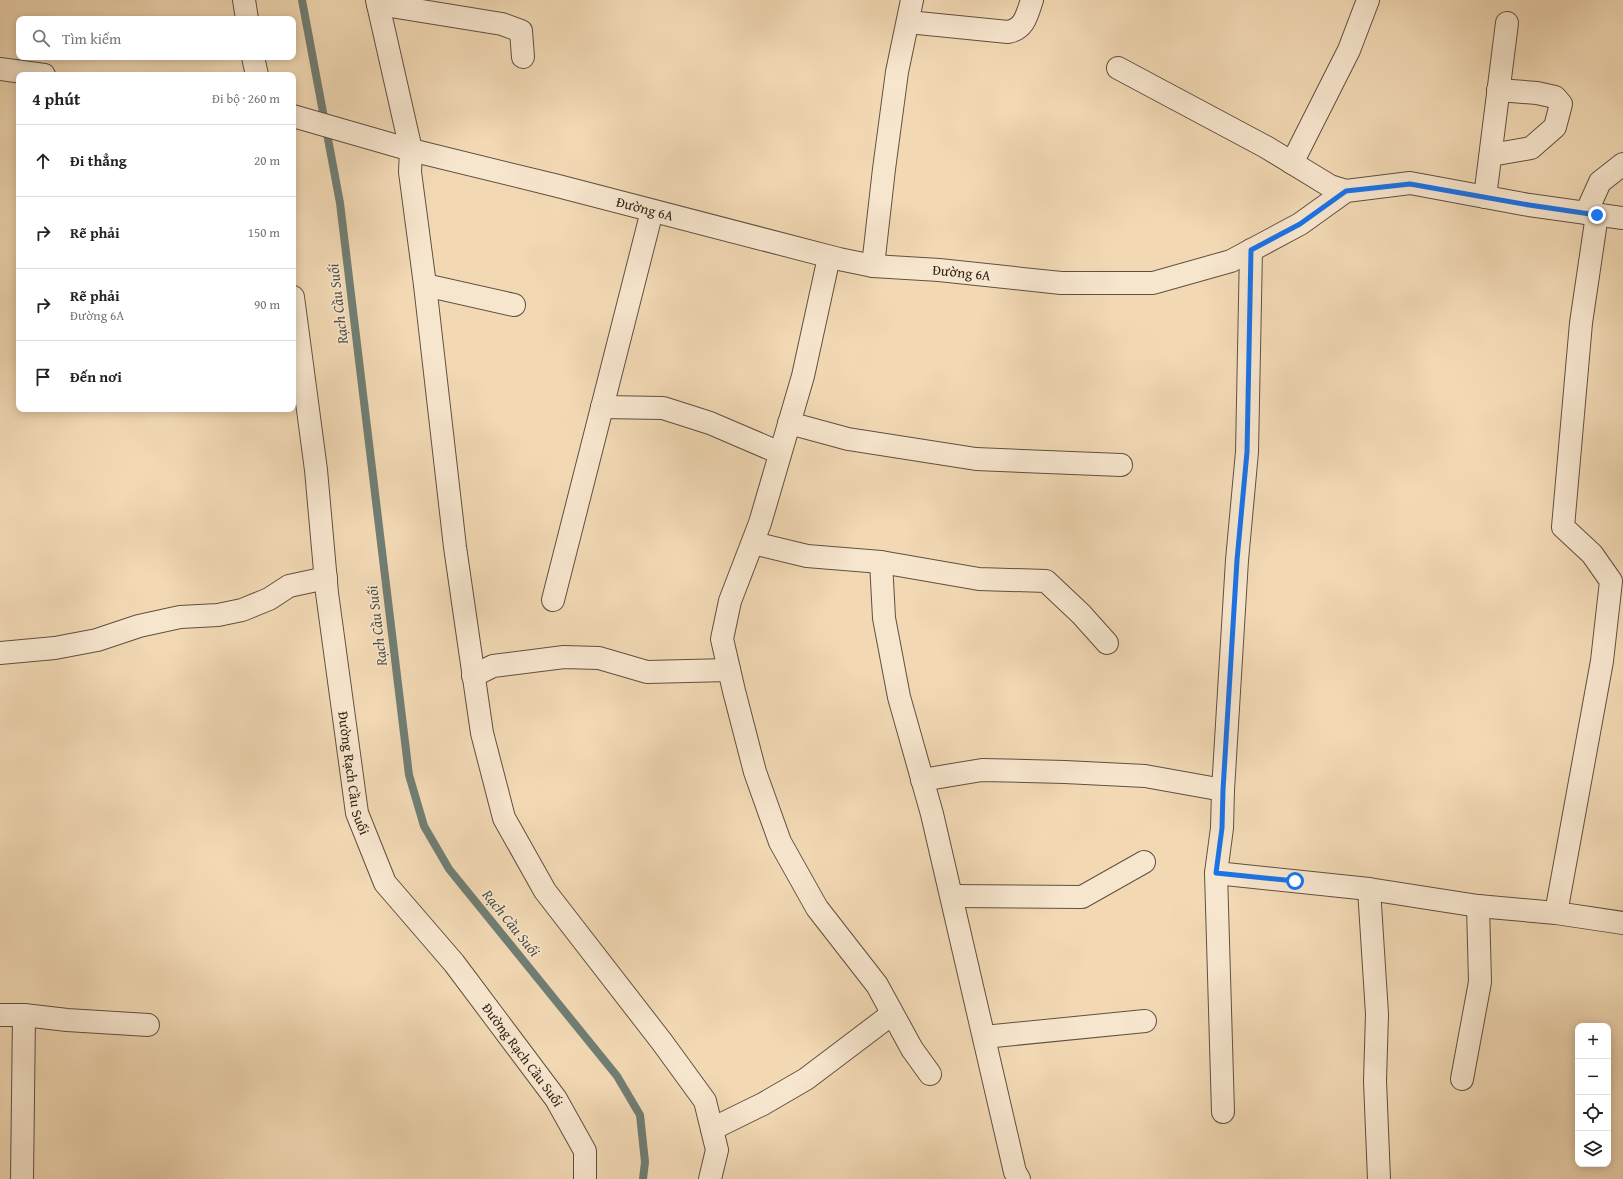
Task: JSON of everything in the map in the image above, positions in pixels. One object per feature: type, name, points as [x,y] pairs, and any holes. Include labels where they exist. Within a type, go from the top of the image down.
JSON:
[{"type":"street","points":[[244,0],[247,16]]},
{"type":"street","points":[[873,266],[896,79],[912,0]]},
{"type":"street","points":[[908,22],[1002,33],[1008,32],[1016,30],[1021,26],[1027,15],[1032,0]]},
{"type":"street","points":[[1292,164],[1349,50],[1368,0]]},
{"type":"street","points":[[523,56],[521,31],[502,24],[378,2],[404,148],[410,172],[425,285],[453,531],[473,676],[482,733],[504,818],[545,891],[662,1042],[705,1101],[717,1150],[710,1179]]},
{"type":"street","points":[[1485,197],[1507,23]]},
{"type":"street","points":[[254,60],[256,72]]},
{"type":"street","points":[[0,68],[25,72]]},
{"type":"street","points":[[1118,68],[1266,147],[1330,186],[1346,191]]},
{"type":"street","points":[[1491,155],[1531,148],[1555,127],[1561,104],[1555,97],[1537,93],[1498,90]]},
{"type":"street","name":"Đường 6A","points":[[296,117],[404,148],[558,186],[829,257],[873,266],[939,270],[1061,283],[1153,284],[1231,261],[1300,224],[1346,191],[1410,184],[1529,205],[1623,218]]},
{"type":"street","points":[[1556,913],[1602,661],[1612,581],[1592,554],[1563,527],[1581,323],[1591,214],[1600,182],[1623,164]]},
{"type":"street","points":[[552,600],[652,211]]},
{"type":"street","points":[[1223,1112],[1216,873],[1222,828],[1237,560],[1247,452],[1251,250]]},
{"type":"street","points":[[829,257],[803,376],[760,524],[730,601],[722,639],[755,772],[780,842],[817,908],[877,985],[912,1049],[930,1074]]},
{"type":"street","points":[[425,285],[514,305]]},
{"type":"street","name":"Đường Rạch Cầu Suối","points":[[296,340],[316,470],[326,578],[357,813],[385,882],[454,963],[556,1099],[585,1151],[585,1179]]},
{"type":"street","points":[[602,407],[663,408],[710,423],[758,442],[780,453]]},
{"type":"street","points":[[789,424],[848,439],[976,459],[1121,465]]},
{"type":"street","points":[[752,544],[807,556],[881,562],[979,579],[1046,581],[1081,614],[1107,642]]},
{"type":"street","points":[[881,562],[884,618],[899,697],[952,896],[1015,1172],[1019,1179]]},
{"type":"street","points":[[0,653],[54,648],[97,640],[139,626],[180,617],[218,615],[242,610],[269,599],[289,586],[326,578]]},
{"type":"street","points":[[473,676],[493,666],[564,657],[599,658],[647,672],[729,670]]},
{"type":"street","points":[[922,780],[982,770],[1065,772],[1145,776],[1223,790]]},
{"type":"street","points":[[952,896],[1082,897],[1144,862]]},
{"type":"street","points":[[1216,873],[1369,889],[1478,906],[1556,913],[1623,923]]},
{"type":"street","points":[[1369,889],[1377,1014],[1375,1081],[1379,1179]]},
{"type":"street","points":[[1462,1079],[1480,982],[1478,906]]},
{"type":"street","points":[[712,1130],[763,1104],[806,1079],[892,1014]]},
{"type":"street","points":[[0,1015],[24,1015],[67,1020],[148,1025]]},
{"type":"street","points":[[22,1179],[24,1015]]},
{"type":"street","points":[[984,1037],[1145,1021]]},
{"type":"waterway","name":"Rạch Cầu Suối","points":[[302,0],[340,203],[409,775],[424,826],[449,869],[617,1076],[640,1115],[645,1162],[643,1179]]},
{"type":"route","points":[[1295,881],[1216,873],[1222,828],[1237,560],[1247,452],[1251,250],[1300,224],[1346,191],[1410,184],[1529,205],[1597,215]]}]
